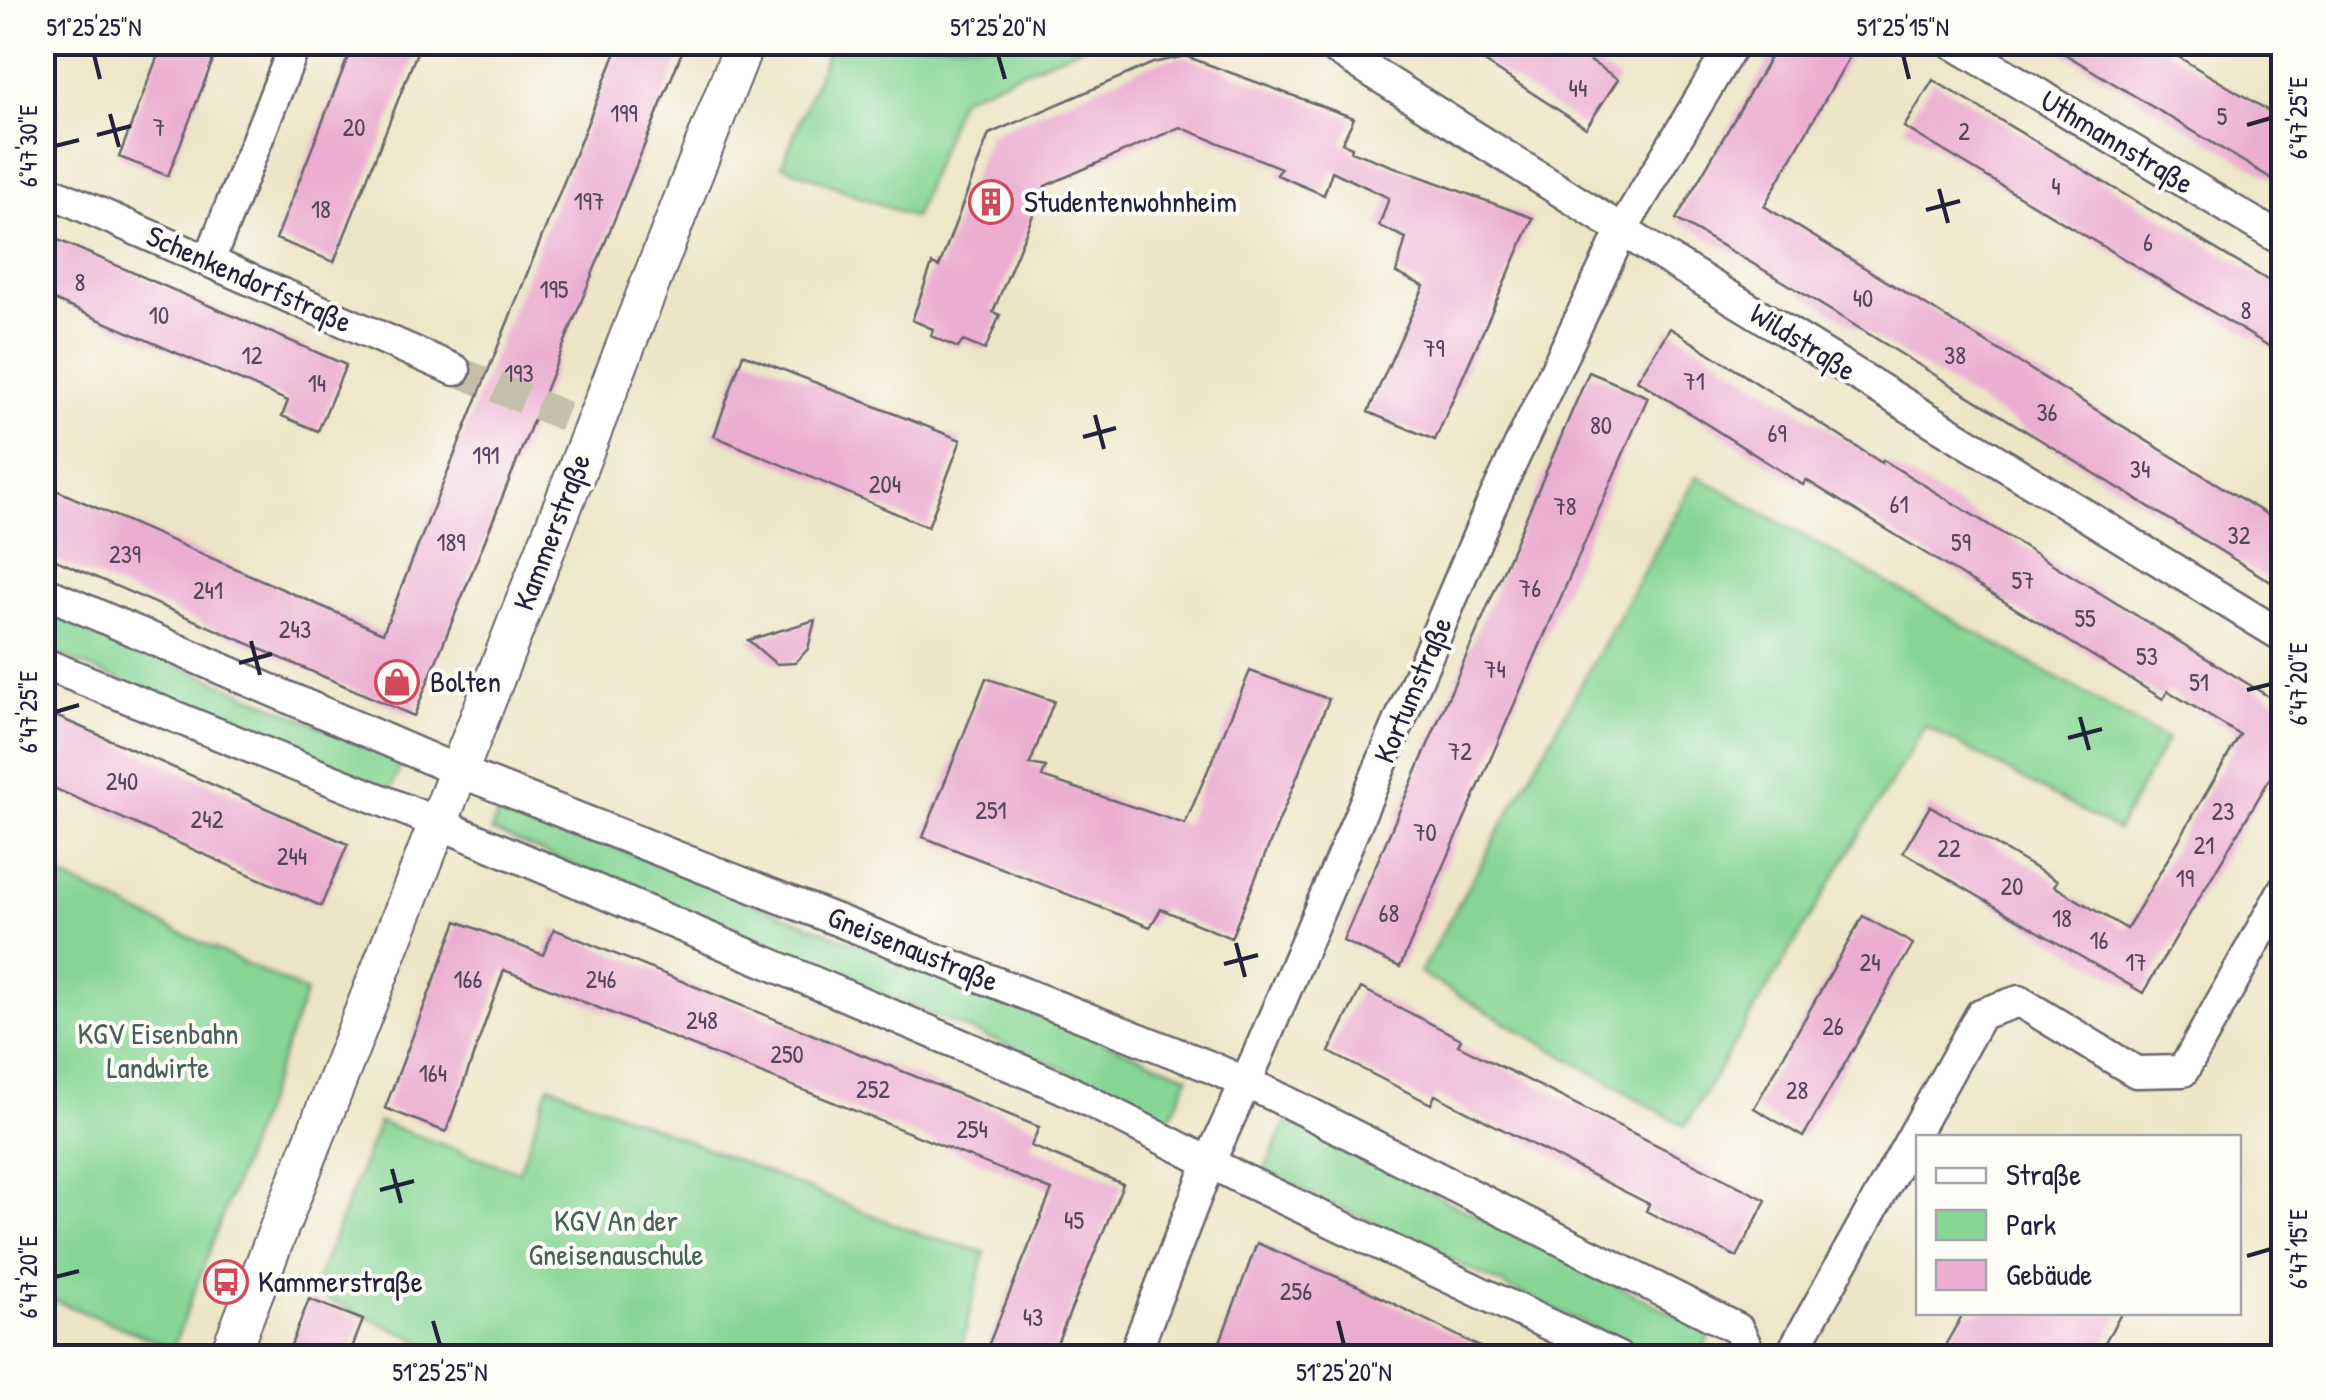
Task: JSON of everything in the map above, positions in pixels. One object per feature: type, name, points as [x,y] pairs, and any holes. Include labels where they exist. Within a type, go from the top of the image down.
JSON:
[{"type":"street","points":[[209,261],[296,42]]},
{"type":"street","name":"Kammerstraße","points":[[228,1358],[745,42]]},
{"type":"street","name":"Wildstraße","points":[[1325,42],[1652,249],[2284,637]]},
{"type":"street","name":"Kortumstraße","points":[[1133,1358],[1209,1163],[1490,508],[1623,228],[1734,42]]},
{"type":"street","name":"Uthmannstraße","points":[[1951,42],[2284,241]]},
{"type":"street","name":"Schenkendorfstraße","points":[[42,188],[455,370]]},
{"type":"street","name":"Gneisenaustraße","points":[[42,590],[458,771],[1245,1082],[1738,1329],[1752,1358]]},
{"type":"street","points":[[42,663],[438,824],[1061,1087],[1209,1163],[1619,1358]]},
{"type":"street","points":[[1788,1358],[1981,1014],[2019,1001],[2136,1072],[2183,1071],[2284,889]]},
{"type":"green space","points":[[831,42],[1090,43],[960,98],[914,218],[782,165]]},
{"type":"green space","points":[[1697,476],[2167,740],[2117,830],[1925,726],[1685,1126],[1420,973]]},
{"type":"green space","points":[[42,605],[402,762],[391,790],[43,649]]},
{"type":"green space","points":[[502,803],[1189,1076],[1168,1122],[1068,1071],[491,831]]},
{"type":"green space","name":"KGV Eisenbahn Landwirte","points":[[43,868],[306,992],[173,1348],[43,1296]]},
{"type":"green space","name":"KGV An der Gneisenauschule","points":[[549,1085],[924,1236],[985,1252],[959,1357],[443,1357],[444,1352],[312,1292],[379,1122],[519,1172]]},
{"type":"green space","points":[[1287,1121],[1712,1333],[1698,1357],[1654,1357],[1264,1171]]},
{"type":"building","points":[[163,42],[220,42],[168,176],[119,157]]},
{"type":"building","points":[[354,42],[421,42],[334,262],[276,239]]},
{"type":"building","points":[[620,42],[686,42],[414,716],[42,554],[42,484],[383,633]]},
{"type":"building","points":[[1454,42],[1561,42],[1618,79],[1586,128]]},
{"type":"building","points":[[1779,42],[1858,42],[1764,206],[2284,525],[2284,590],[1676,219]]},
{"type":"building","points":[[2045,42],[2154,42],[2284,120],[2284,186]]},
{"type":"building","name":"Studentenwohnheim","points":[[1185,56],[1354,118],[1342,143],[1352,147],[1351,151],[1533,218],[1435,440],[1368,412],[1424,286],[1396,273],[1406,238],[1379,226],[1389,198],[1332,171],[1324,195],[1277,175],[1281,168],[1180,127],[1045,186],[993,312],[1000,315],[985,350],[963,341],[958,348],[931,336],[933,329],[912,320],[932,264],[939,267],[989,134],[1153,63]]},
{"type":"building","points":[[1933,80],[2284,290],[2284,355],[1904,127]]},
{"type":"building","points":[[42,233],[346,365],[318,431],[282,416],[288,401],[42,295]]},
{"type":"building","points":[[1670,328],[1882,463],[1883,460],[2284,706],[2284,755],[2143,993],[1903,852],[1930,806],[2057,881],[2054,886],[2127,929],[2240,735],[2168,691],[2163,699],[1806,480],[1803,485],[1637,380]]},
{"type":"building","points":[[743,354],[961,440],[928,527],[714,436]]},
{"type":"building","points":[[1589,372],[1648,397],[1400,967],[1343,941]]},
{"type":"building","points":[[815,620],[808,649],[795,663],[776,664],[748,640]]},
{"type":"building","points":[[1250,671],[1329,699],[1231,938],[1161,909],[1150,927],[923,837],[986,678],[1054,701],[1030,764],[1046,767],[1042,777],[1185,824]]},
{"type":"building","points":[[42,710],[348,844],[321,906],[42,783]]},
{"type":"building","points":[[1863,916],[1913,944],[1803,1137],[1754,1108]]},
{"type":"building","points":[[457,921],[543,955],[554,929],[1039,1127],[1031,1146],[1123,1184],[1051,1358],[983,1358],[1052,1190],[504,970],[446,1132],[385,1108]]},
{"type":"building","points":[[1361,988],[1461,1039],[1458,1045],[1766,1200],[1737,1257],[1646,1211],[1649,1204],[1435,1095],[1431,1104],[1329,1052]]},
{"type":"building","points":[[1257,1243],[1356,1285],[1502,1358],[1214,1358]]},
{"type":"building","points":[[309,1299],[363,1320],[348,1358],[286,1358]]},
{"type":"building","points":[[1962,1315],[2120,1315],[2096,1358],[1938,1358]]},
{"type":"tunnel","points":[[455,370],[593,428]]},
{"type":"place","name":"Studentenwohnheim","points":[[991,202]]},
{"type":"place","name":"Bolten","points":[[397,682]]},
{"type":"place","name":"Kammerstraße","points":[[226,1282]]}]
